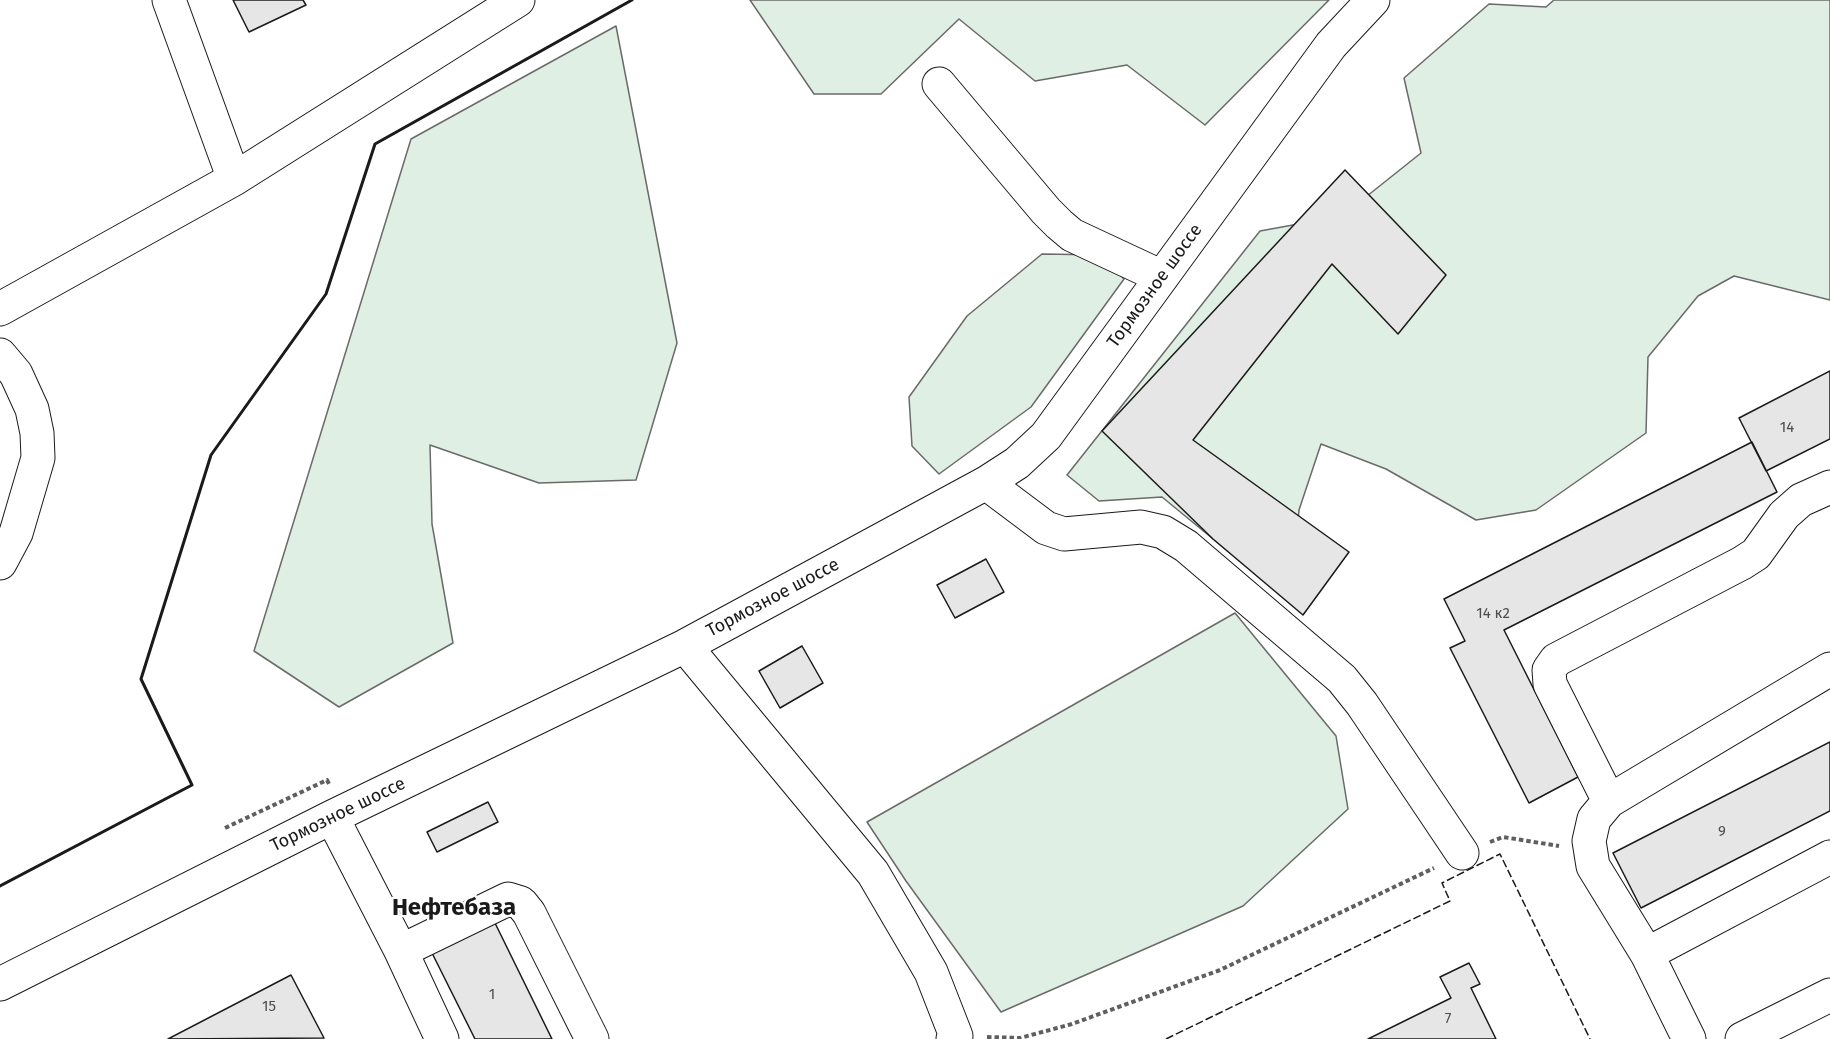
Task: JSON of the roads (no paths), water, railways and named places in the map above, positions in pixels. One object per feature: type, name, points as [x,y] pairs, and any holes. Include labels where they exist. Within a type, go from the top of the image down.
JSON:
[{"type":"street","points":[[169,0],[234,179]]},
{"type":"street","points":[[0,309],[234,179],[518,0]]},
{"type":"street","name":"Тормозное шоссе","points":[[0,984],[332,817],[685,646],[986,483],[1017,463],[1046,436],[1331,45],[1373,0]]},
{"type":"street","points":[[939,84],[1046,212],[1059,224],[1072,235],[1162,277]]},
{"type":"street","points":[[0,355],[16,374],[32,409],[37,433],[38,458],[16,533],[0,563]]},
{"type":"street","points":[[986,483],[1046,528],[1064,534],[1141,526],[1163,532],[1186,546],[1342,679],[1362,704],[1462,853]]},
{"type":"street","points":[[1609,801],[1550,684],[1550,670],[1556,660],[1742,563],[1756,554],[1784,515],[1802,500],[1830,487]]},
{"type":"street","points":[[685,646],[873,873],[931,972],[955,1038]]},
{"type":"street","points":[[1689,1039],[1647,954],[1593,866],[1589,842],[1594,819],[1609,801],[1830,669]]},
{"type":"street","points":[[332,817],[401,951],[442,1039]]},
{"type":"street","points":[[1647,954],[1830,857]]},
{"type":"street","points":[[401,951],[508,899],[521,903],[592,1039]]},
{"type":"street","points":[[1742,1039],[1830,995]]},
{"type":"district","name":"Нефтебаза","points":[[454,908]]}]
